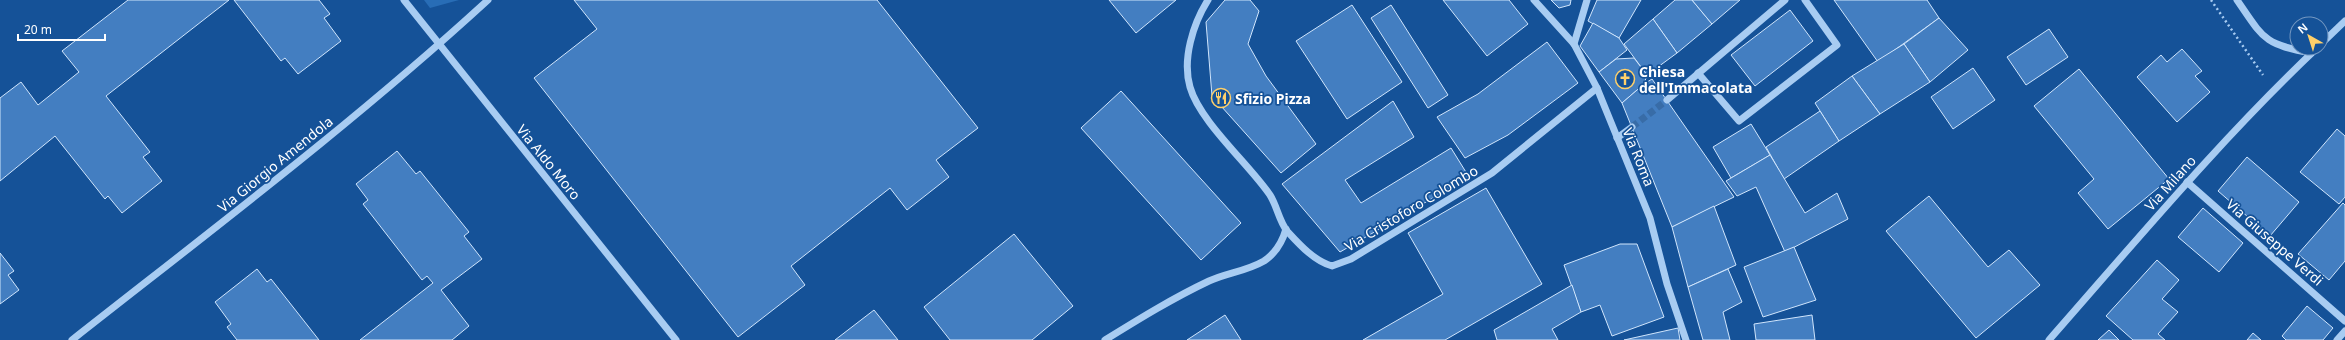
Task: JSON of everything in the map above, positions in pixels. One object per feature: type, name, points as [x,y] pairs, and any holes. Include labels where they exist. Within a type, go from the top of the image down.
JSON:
[{"type":"street","name":"Via Aldo Moro","points":[[404,0],[439,46],[676,340]]},
{"type":"street","name":"Via Giorgio Amendola","points":[[72,340],[266,188],[439,46],[488,0]]},
{"type":"street","points":[[1105,340],[1184,293],[1215,279],[1263,261],[1278,248],[1283,240],[1286,229],[1270,195],[1204,114],[1190,88],[1188,75],[1190,46],[1200,15],[1208,0]]},
{"type":"street","name":"Via Roma","points":[[1534,0],[1574,44],[1596,88],[1650,218],[1667,284],[1686,340]]},
{"type":"street","points":[[1574,44],[1587,0]]},
{"type":"street","points":[[1667,100],[1785,0]]},
{"type":"street","points":[[1698,73],[1739,120],[1838,45],[1805,0]]},
{"type":"street","points":[[2237,0],[2259,32],[2271,43],[2289,48]]},
{"type":"street","points":[[2329,36],[2345,21]]},
{"type":"street","name":"Via Milano","points":[[2049,340],[2187,182],[2309,56]]},
{"type":"street","name":"Via Cristoforo Colombo","points":[[1286,229],[1324,264],[1332,266],[1342,264],[1492,174],[1596,88]]},
{"type":"street","points":[[1617,138],[1632,127]]},
{"type":"street","name":"Via Giuseppe Verdi","points":[[2187,182],[2345,321]]},
{"type":"street","points":[[2337,340],[2345,331]]},
{"type":"path","points":[[2211,0],[2274,91]]},
{"type":"shaded area","points":[[424,0],[459,0],[430,8]]},
{"type":"building","points":[[128,0],[229,0],[106,96],[150,152],[143,157],[162,181],[122,213],[108,196],[105,199],[55,136],[0,181],[0,98],[21,82],[38,105],[79,72],[62,51]]},
{"type":"building","points":[[234,0],[319,0],[330,14],[324,18],[341,41],[298,74],[285,58],[281,61]]},
{"type":"building","points":[[574,0],[877,0],[978,128],[936,160],[949,177],[907,210],[890,188],[791,266],[805,285],[738,337],[534,78],[597,29]]},
{"type":"building","points":[[1109,0],[1176,0],[1136,33]]},
{"type":"building","points":[[1225,0],[1250,0],[1259,11],[1248,44],[1266,76],[1316,144],[1281,173],[1212,96],[1206,22]]},
{"type":"building","points":[[1443,0],[1509,0],[1528,24],[1487,56]]},
{"type":"building","points":[[1551,0],[1571,0],[1570,5],[1559,8]]},
{"type":"building","points":[[1597,0],[1641,0],[1619,38],[1588,21]]},
{"type":"building","points":[[1675,0],[1692,0],[1712,24],[1677,53],[1653,19]]},
{"type":"building","points":[[1692,0],[1740,0],[1712,24]]},
{"type":"building","points":[[1834,0],[1927,0],[1939,18],[1878,62]]},
{"type":"building","points":[[1352,5],[1402,82],[1347,119],[1296,41]]},
{"type":"building","points":[[1391,5],[1448,95],[1428,108],[1371,18]]},
{"type":"building","points":[[1790,10],[1813,41],[1755,86],[1731,55]]},
{"type":"building","points":[[1939,18],[1968,50],[1930,82],[1904,44]]},
{"type":"building","points":[[1653,19],[1677,53],[1647,75],[1624,44]]},
{"type":"building","points":[[1593,23],[1619,38],[1627,50],[1599,72],[1580,46]]},
{"type":"building","points":[[2049,29],[2068,57],[2026,85],[2007,57]]},
{"type":"building","points":[[1547,42],[1578,83],[1508,135],[1465,158],[1437,117],[1478,94]]},
{"type":"building","points":[[1904,44],[1930,82],[1880,114],[1852,76]]},
{"type":"building","points":[[2182,49],[2202,71],[2195,76],[2210,92],[2177,122],[2137,77],[2161,55],[2167,62]]},
{"type":"building","name":"Chiesa dell'Immacolata","points":[[1634,58],[1647,75],[1644,84],[1622,103],[1599,72],[1616,59]]},
{"type":"building","points":[[1973,68],[1995,100],[1953,129],[1931,97]]},
{"type":"building","points":[[2079,69],[2169,179],[2108,229],[2078,193],[2094,179],[2034,106]]},
{"type":"building","points":[[1852,76],[1880,114],[1839,141],[1815,103]]},
{"type":"building","points":[[1652,79],[1734,197],[1672,227],[1622,103]]},
{"type":"building","points":[[1121,91],[1241,223],[1201,260],[1081,128]]},
{"type":"building","points":[[1393,101],[1414,137],[1345,180],[1361,203],[1451,148],[1469,177],[1340,252],[1282,184]]},
{"type":"building","points":[[1820,111],[1839,141],[1784,179],[1766,147]]},
{"type":"building","points":[[1751,124],[1770,155],[1731,178],[1713,147]]},
{"type":"building","points":[[2337,129],[2345,136],[2345,197],[2339,204],[2300,172]]},
{"type":"building","points":[[397,151],[416,174],[420,171],[469,232],[464,236],[482,259],[441,290],[469,326],[452,340],[360,340],[433,283],[427,276],[422,280],[363,204],[368,200],[356,184]]},
{"type":"building","points":[[1770,155],[1805,213],[1837,193],[1848,219],[1785,252],[1756,187],[1737,196],[1726,181]]},
{"type":"building","points":[[2247,157],[2299,202],[2270,236],[2218,191]]},
{"type":"building","points":[[1486,188],[1542,284],[1445,340],[1363,340],[1443,294],[1408,233]]},
{"type":"building","points":[[1929,196],[1988,267],[2009,250],[2040,285],[1976,338],[1886,231]]},
{"type":"building","points":[[2343,203],[2345,205],[2345,261],[2329,280],[2298,254]]},
{"type":"building","points":[[1714,206],[1736,265],[1688,287],[1672,227]]},
{"type":"building","points":[[2203,208],[2243,243],[2219,272],[2178,237]]},
{"type":"building","points":[[1014,234],[1073,306],[1032,340],[950,340],[924,307]]},
{"type":"building","points":[[1620,244],[1637,244],[1664,317],[1612,336],[1600,305],[1581,312],[1564,265]]},
{"type":"building","points":[[1794,247],[1816,300],[1763,317],[1744,267]]},
{"type":"building","points":[[0,253],[14,271],[8,275],[19,290],[0,304]]},
{"type":"building","points":[[2157,260],[2179,280],[2162,299],[2178,312],[2158,334],[2165,340],[2133,340],[2106,316]]},
{"type":"building","points":[[257,269],[267,282],[271,279],[319,340],[237,340],[227,327],[231,324],[215,302]]},
{"type":"building","points":[[1728,269],[1742,302],[1723,312],[1730,340],[1703,340],[1688,287]]},
{"type":"building","points":[[1572,285],[1581,312],[1552,329],[1558,340],[1497,340],[1494,330]]},
{"type":"building","points":[[2307,306],[2333,328],[2323,340],[2286,340],[2282,336]]},
{"type":"building","points":[[874,310],[898,340],[835,340]]},
{"type":"building","points":[[1225,315],[1241,340],[1187,340]]},
{"type":"building","points":[[1812,315],[1815,340],[1756,340],[1754,324]]},
{"type":"building","points":[[1678,328],[1680,340],[1624,340]]},
{"type":"building","points":[[2109,330],[2119,340],[2098,340]]},
{"type":"building","points":[[2253,333],[2261,340],[2247,340]]},
{"type":"tunnel","points":[[1632,127],[1667,100]]},
{"type":"place","name":"Chiesa dell'Immacolata","points":[[1625,79]]},
{"type":"place","name":"Sfizio Pizza","points":[[1221,98]]}]
